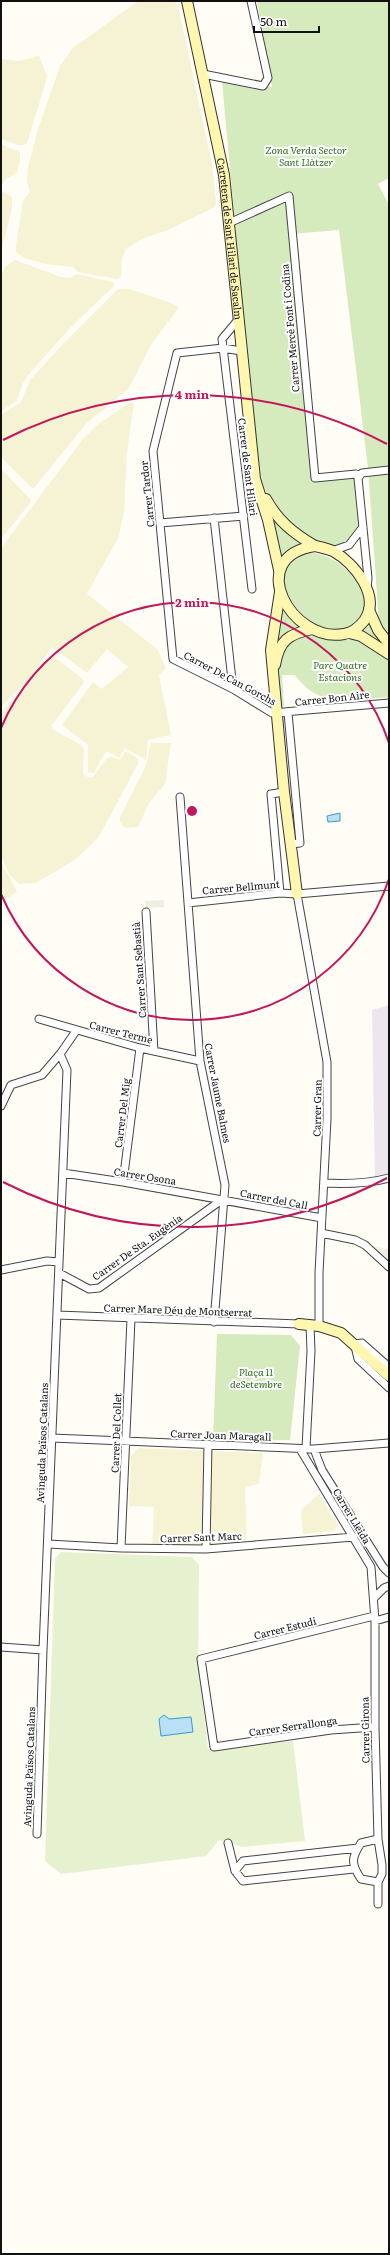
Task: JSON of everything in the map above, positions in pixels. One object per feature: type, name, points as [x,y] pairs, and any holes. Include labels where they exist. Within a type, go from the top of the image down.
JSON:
[{"type":"street","name":"Carretera de Sant Hilari de Sacalm","points":[[187,1],[224,175],[240,351],[255,479],[268,520],[279,570]]},
{"type":"street","points":[[203,74],[263,86],[268,78],[251,1]]},
{"type":"street","name":"Carrer Mercè Font i Codina","points":[[229,223],[289,196],[315,478],[356,474],[360,475],[389,470]]},
{"type":"street","points":[[223,348],[222,339],[224,334],[238,320]]},
{"type":"street","name":"Carrer Tardor","points":[[173,659],[153,451],[177,353],[223,348],[240,351]]},
{"type":"street","name":"Carrer de Sant Hilari","points":[[223,348],[252,589]]},
{"type":"street","points":[[360,475],[358,478],[368,578],[367,588],[369,610],[378,630],[389,644]]},
{"type":"street","name":"Carretera de Sant Hilari de Sacalm","points":[[255,479],[275,515],[293,533],[315,546]]},
{"type":"street","points":[[160,523],[244,516]]},
{"type":"street","points":[[214,518],[233,690]]},
{"type":"street","points":[[332,551],[349,545],[363,527]]},
{"type":"street","points":[[297,894],[284,792],[271,650],[280,592],[279,570],[284,561],[294,552],[315,546],[332,551],[344,559],[356,571],[367,588]]},
{"type":"street","points":[[280,592],[293,614],[312,628],[327,635],[349,634],[368,640],[389,654]]},
{"type":"street","points":[[349,634],[361,625],[369,610]]},
{"type":"street","points":[[273,675],[281,644],[292,635],[312,628]]},
{"type":"street","name":"Carrer De Can Gorchs","points":[[173,659],[233,690],[272,713],[277,713]]},
{"type":"street","name":"Carrer Bon Aire","points":[[277,713],[389,703]]},
{"type":"street","points":[[288,713],[300,843],[291,844]]},
{"type":"street","points":[[280,893],[271,794],[284,792]]},
{"type":"street","name":"Carrer Jaume Balmes","points":[[180,797],[200,1061],[225,1185],[214,1322]]},
{"type":"street","name":"Carrer Bellmunt","points":[[188,903],[280,893],[297,894],[389,886]]},
{"type":"street","name":"Carrer Gran","points":[[297,894],[327,1062],[322,1218],[315,1326],[311,1351],[303,1449]]},
{"type":"street","name":"Carrer Sant Sebastià","points":[[146,912],[154,1051]]},
{"type":"street","name":"Carrer Terme","points":[[39,1019],[76,1031],[140,1048],[200,1061]]},
{"type":"street","points":[[1,1106],[11,1086],[42,1075],[60,1054],[76,1031]]},
{"type":"street","name":"Carrer Del Mig","points":[[123,1182],[140,1048]]},
{"type":"street","name":"Avinguda Països Catalans","points":[[37,1834],[43,1650],[67,1070],[60,1054]]},
{"type":"street","name":"Carrer Osona","points":[[63,1174],[123,1182],[223,1199]]},
{"type":"street","points":[[324,1183],[348,1184],[375,1182],[389,1178]]},
{"type":"street","name":"Carrer del Call","points":[[223,1199],[322,1218]]},
{"type":"street","name":"Carrer De Sta. Eugènia","points":[[59,1272],[89,1289],[99,1288],[223,1199]]},
{"type":"street","points":[[321,1233],[355,1240],[365,1245],[389,1267]]},
{"type":"street","points":[[1,1270],[47,1261],[59,1262]]},
{"type":"street","name":"Carrer Mare Déu de Montserrat","points":[[57,1316],[299,1324]]},
{"type":"street","name":"Carrer Del Collet","points":[[121,1548],[131,1319]]},
{"type":"street","points":[[299,1324],[315,1326],[341,1333],[389,1376]]},
{"type":"street","points":[[354,1345],[362,1343],[389,1367]]},
{"type":"street","points":[[354,1345],[358,1359],[389,1388]]},
{"type":"street","name":"Carrer Joan Maragall","points":[[52,1438],[303,1449],[389,1443]]},
{"type":"street","points":[[206,1549],[208,1444]]},
{"type":"street","name":"Carrer Lleida","points":[[303,1449],[371,1567],[374,1598],[374,1619]]},
{"type":"street","name":"Carrer Lleida","points":[[314,1449],[322,1470],[383,1567],[389,1573]]},
{"type":"street","name":"Carrer Sant Marc","points":[[48,1544],[121,1548],[206,1549],[354,1537]]},
{"type":"street","points":[[374,1598],[384,1588],[389,1586]]},
{"type":"street","points":[[374,1619],[389,1617]]},
{"type":"street","name":"Carrer Estudi","points":[[214,1747],[201,1659],[374,1619]]},
{"type":"street","name":"Carrer Girona","points":[[374,1619],[374,1727],[378,1839],[382,1865],[382,1874],[378,1882],[378,1904]]},
{"type":"street","points":[[1,1647],[43,1650]]},
{"type":"street","name":"Carrer Serrallonga","points":[[214,1747],[331,1730],[374,1727]]},
{"type":"street","points":[[378,1839],[361,1843],[353,1854],[354,1869],[361,1879],[378,1882]]},
{"type":"street","points":[[228,1842],[235,1871],[243,1881],[354,1869]]},
{"type":"street","points":[[235,1871],[243,1861],[358,1848]]},
{"type":"shaded area","points":[[138,1],[175,1],[178,6],[212,164],[216,203],[215,207],[168,230],[144,238],[126,249],[122,258],[121,277],[117,279],[78,272],[73,267],[45,264],[24,258],[16,252],[16,246],[23,200],[30,192],[27,181],[28,168],[38,129],[60,66],[73,48]]},
{"type":"shaded area","points":[[39,56],[47,76],[45,85],[27,143],[18,145],[1,139],[1,59],[18,61]]},
{"type":"shaded area","points":[[1,144],[20,152],[20,162],[17,172],[5,180],[1,187]]},
{"type":"shaded area","points":[[1,191],[12,197],[12,208],[1,252]]},
{"type":"shaded area","points":[[15,260],[61,277],[70,278],[77,274],[108,281],[114,283],[114,286],[71,327],[28,375],[22,385],[17,401],[1,411],[1,276],[5,267]]},
{"type":"shaded area","points":[[118,289],[129,289],[163,300],[178,306],[178,309],[152,343],[129,388],[86,424],[33,489],[1,457],[1,415],[21,402],[30,380],[62,345]]},
{"type":"shaded area","points":[[129,403],[134,403],[127,452],[124,512],[119,536],[87,594],[157,649],[166,668],[159,675],[171,735],[148,740],[146,760],[125,748],[119,758],[106,751],[94,773],[88,772],[88,745],[62,725],[93,682],[102,689],[128,667],[107,649],[87,673],[52,647],[29,679],[1,707],[1,548],[83,439],[97,425]]},
{"type":"shaded area","points":[[1,469],[31,500],[1,539]]},
{"type":"shaded area","points":[[52,655],[83,679],[84,682],[51,726],[52,729],[81,745],[84,750],[83,773],[85,776],[92,778],[107,758],[111,757],[120,760],[125,752],[130,753],[138,759],[138,764],[98,838],[77,858],[55,872],[35,883],[19,884],[9,874],[1,856],[1,713],[25,688]]},
{"type":"shaded area","points":[[151,743],[171,743],[165,784],[149,803],[138,827],[125,828],[120,822],[120,817],[146,766]]},
{"type":"shaded area","points":[[1,862],[17,892],[1,902]]},
{"type":"shaded area","points":[[164,900],[164,907],[146,908],[145,901]]},
{"type":"shaded area","points":[[389,1005],[389,1178],[375,1182],[372,1010]]},
{"type":"shaded area","points":[[367,1246],[389,1249],[389,1267]]},
{"type":"shaded area","points":[[138,1448],[263,1453],[259,1484],[245,1487],[247,1546],[152,1548],[154,1507],[129,1506],[131,1456]]},
{"type":"shaded area","points":[[319,1494],[338,1525],[334,1531],[303,1534],[301,1510]]},
{"type":"green space","name":"Zona Verda Sector Sant Llàtzer","points":[[257,1],[389,1],[389,178],[378,184],[389,205],[389,633],[379,623],[368,468],[339,230],[292,234],[315,478],[356,474],[363,527],[349,545],[332,551],[275,515],[260,477],[255,447],[222,81],[272,87]]},
{"type":"green space","points":[[274,519],[301,543],[283,556],[281,556]]},
{"type":"green space","points":[[310,553],[322,555],[335,561],[356,580],[362,592],[364,604],[360,616],[350,626],[337,630],[322,628],[308,620],[296,608],[288,594],[284,580],[286,567],[296,557]]},
{"type":"green space","points":[[283,606],[292,619],[299,625],[284,635],[277,644]]},
{"type":"green space","points":[[369,622],[389,651],[362,633],[362,629]]},
{"type":"green space","name":"Parc Quatre Estacions","points":[[311,634],[332,639],[359,640],[389,656],[389,697],[349,701],[326,698],[315,694],[295,675],[282,675],[284,706],[280,707],[278,668],[283,649],[288,642],[296,637]]},
{"type":"green space","name":"Plaça 11 deSetembre","points":[[217,1334],[291,1335],[300,1346],[290,1440],[213,1441]]},
{"type":"green space","points":[[61,1552],[192,1557],[199,1565],[198,1664],[208,1749],[293,1741],[305,1841],[242,1847],[219,1840],[206,1856],[61,1874],[45,1861],[55,1559]]},
{"type":"water","points":[[340,813],[340,821],[328,822],[327,816]]},
{"type":"water","points":[[164,1715],[169,1719],[191,1717],[193,1732],[161,1736],[159,1719]]}]
